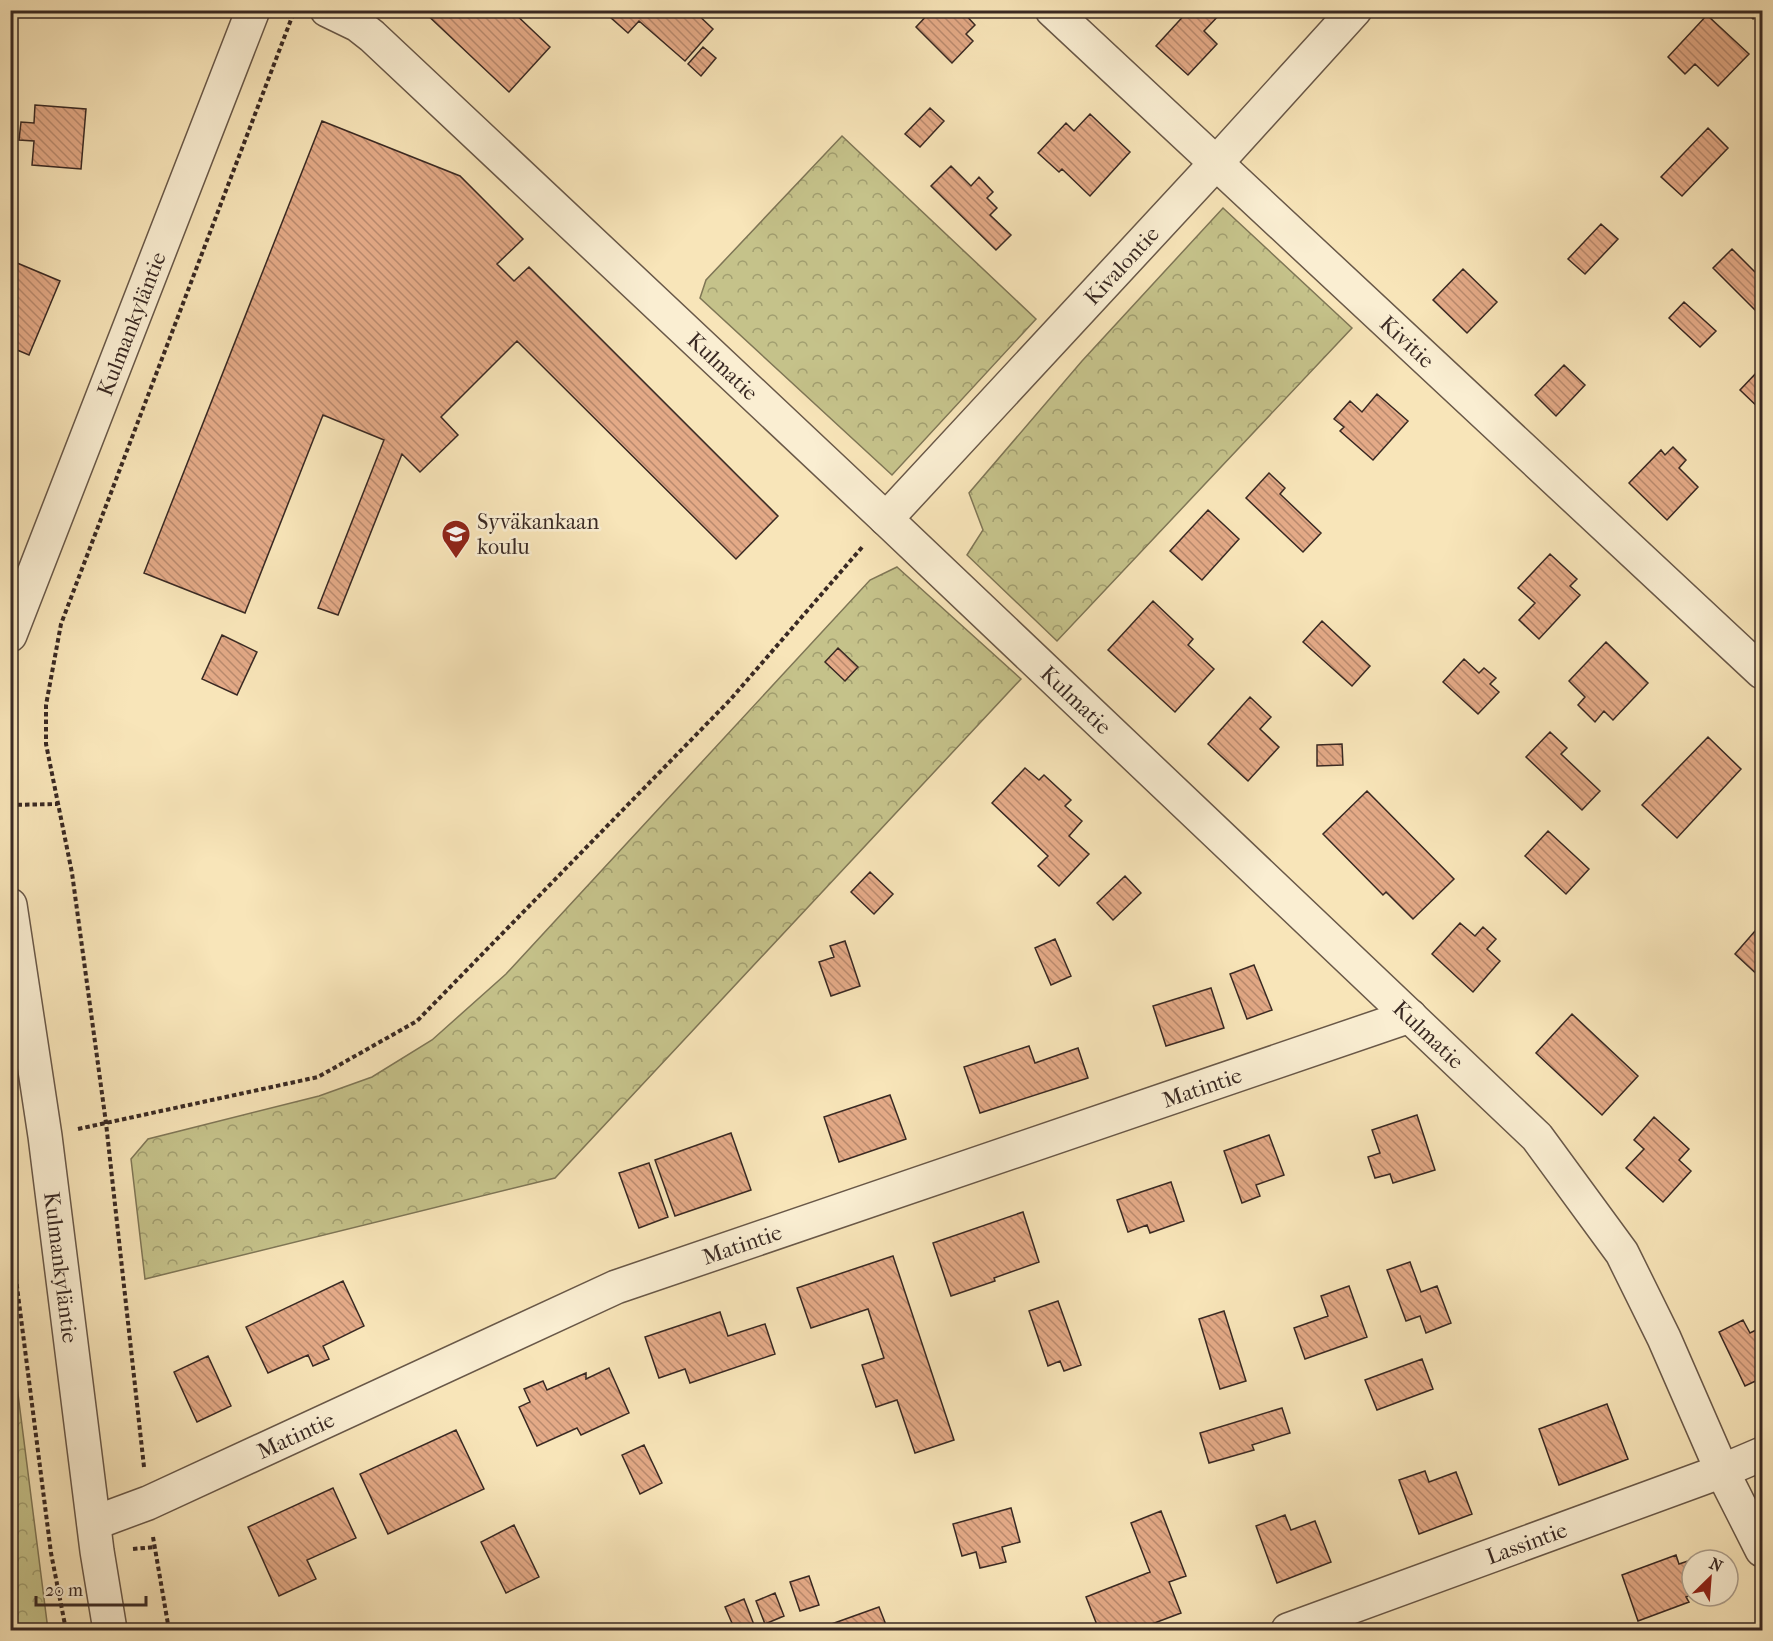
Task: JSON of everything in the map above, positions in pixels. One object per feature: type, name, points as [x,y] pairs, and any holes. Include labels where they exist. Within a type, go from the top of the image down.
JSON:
[{"type":"street","name":"Kulmankyläntie","points":[[10,635],[253,10]]},
{"type":"street","name":"Kulmatie","points":[[327,10],[351,21],[372,36],[886,519],[1537,1137],[1622,1253],[1664,1338],[1722,1471],[1762,1550]]},
{"type":"street","name":"Kivitie","points":[[1052,10],[1762,672]]},
{"type":"street","name":"Kivalontie","points":[[886,519],[1355,10]]},
{"type":"street","name":"Kulmankyläntie","points":[[10,904],[45,1137],[94,1523],[110,1630]]},
{"type":"street","name":"Matintie","points":[[94,1523],[148,1503],[616,1287],[1410,1016]]},
{"type":"street","name":"Lassintie","points":[[1288,1630],[1722,1471],[1762,1454]]},
{"type":"path","points":[[170,1630],[148,1503],[106,1123],[72,873],[46,744],[46,705],[61,624],[295,10]]},
{"type":"path","points":[[1746,10],[1762,26]]},
{"type":"path","points":[[45,1137],[318,1077],[417,1021],[730,700],[886,519]]},
{"type":"path","points":[[10,805],[58,804]]},
{"type":"path","points":[[10,1232],[51,1553],[66,1630]]},
{"type":"green space","points":[[842,136],[1036,319],[892,475],[700,298],[706,280]]},
{"type":"green space","points":[[1223,208],[1352,328],[1057,641],[967,555],[983,530],[969,493],[1082,361]]},
{"type":"green space","points":[[897,567],[1021,679],[555,1178],[145,1279],[131,1159],[148,1139],[319,1096],[372,1077],[432,1040],[506,974],[870,580]]},
{"type":"green space","points":[[11,1339],[48,1630],[11,1630]]},
{"type":"building","points":[[422,10],[511,10],[550,47],[509,92]]},
{"type":"building","points":[[602,10],[693,10],[713,29],[685,61],[639,21],[628,33]]},
{"type":"building","points":[[932,10],[961,10],[975,25],[966,34],[973,41],[952,63],[916,27]]},
{"type":"building","points":[[1189,10],[1223,11],[1204,31],[1217,44],[1188,75],[1156,46]]},
{"type":"building","points":[[1707,15],[1749,54],[1718,86],[1695,64],[1685,74],[1668,57]]},
{"type":"building","points":[[703,47],[716,58],[701,76],[688,64]]},
{"type":"building","points":[[35,105],[86,109],[81,169],[32,165],[34,141],[19,140],[21,122],[34,123]]},
{"type":"building","points":[[930,108],[944,121],[920,147],[905,134]]},
{"type":"building","points":[[1090,114],[1130,152],[1090,196],[1062,169],[1059,172],[1038,153],[1066,123],[1074,131]]},
{"type":"building","points":[[322,121],[460,176],[523,239],[497,264],[514,281],[529,267],[778,516],[736,559],[517,341],[441,417],[458,435],[420,472],[402,454],[338,615],[318,608],[384,440],[323,415],[245,613],[144,573]]},
{"type":"building","points":[[1708,128],[1728,148],[1682,196],[1661,177]]},
{"type":"building","points":[[951,166],[971,186],[979,177],[993,192],[987,198],[997,208],[990,215],[1011,235],[996,250],[931,186]]},
{"type":"building","points":[[1601,224],[1618,239],[1585,274],[1568,259]]},
{"type":"building","points":[[1732,249],[1762,279],[1762,317],[1713,268]]},
{"type":"building","points":[[10,260],[60,281],[29,355],[10,347]]},
{"type":"building","points":[[1463,269],[1497,302],[1467,333],[1433,300]]},
{"type":"building","points":[[1684,302],[1716,331],[1700,347],[1669,318]]},
{"type":"building","points":[[1564,365],[1585,385],[1556,416],[1535,395]]},
{"type":"building","points":[[1759,370],[1762,374],[1762,411],[1740,390]]},
{"type":"building","points":[[1377,394],[1408,421],[1373,460],[1340,431],[1344,427],[1334,419],[1350,401],[1362,412]]},
{"type":"building","points":[[1673,447],[1686,460],[1679,468],[1698,487],[1667,520],[1629,483],[1661,450],[1665,455]]},
{"type":"building","points":[[1269,473],[1285,488],[1280,494],[1321,533],[1303,552],[1246,498]]},
{"type":"building","points":[[1208,510],[1239,539],[1202,580],[1170,551]]},
{"type":"building","points":[[1550,554],[1577,579],[1570,586],[1580,595],[1539,639],[1519,620],[1535,603],[1518,588]]},
{"type":"building","points":[[1153,601],[1193,639],[1188,645],[1214,669],[1175,712],[1108,650]]},
{"type":"building","points":[[1322,621],[1370,666],[1352,686],[1303,642]]},
{"type":"building","points":[[222,635],[257,652],[237,695],[202,679]]},
{"type":"building","points":[[1606,642],[1648,683],[1613,720],[1604,711],[1595,722],[1578,705],[1585,697],[1569,681]]},
{"type":"building","points":[[838,648],[858,667],[845,681],[825,662]]},
{"type":"building","points":[[1464,659],[1479,673],[1484,668],[1496,678],[1490,684],[1499,692],[1478,714],[1443,682]]},
{"type":"building","points":[[1250,697],[1271,717],[1260,729],[1279,747],[1248,781],[1208,744]]},
{"type":"building","points":[[1550,732],[1567,748],[1561,754],[1600,791],[1582,810],[1526,757]]},
{"type":"building","points":[[1708,737],[1741,769],[1677,838],[1642,805]]},
{"type":"building","points":[[1342,744],[1343,765],[1317,766],[1317,745]]},
{"type":"building","points":[[1025,768],[1039,780],[1044,775],[1071,800],[1065,806],[1082,821],[1069,836],[1089,854],[1059,886],[1038,866],[1048,856],[992,803]]},
{"type":"building","points":[[1367,791],[1454,879],[1413,919],[1386,892],[1383,895],[1323,834]]},
{"type":"building","points":[[1548,831],[1589,869],[1566,894],[1525,856]]},
{"type":"building","points":[[870,872],[893,894],[874,914],[851,892]]},
{"type":"building","points":[[1125,876],[1141,893],[1113,920],[1097,903]]},
{"type":"building","points":[[1460,923],[1475,936],[1483,927],[1496,939],[1487,949],[1500,961],[1473,992],[1432,954]]},
{"type":"building","points":[[1762,923],[1762,979],[1735,954]]},
{"type":"building","points":[[1055,939],[1071,976],[1051,985],[1035,948]]},
{"type":"building","points":[[845,941],[860,986],[831,996],[819,962],[834,957],[830,946]]},
{"type":"building","points":[[1254,965],[1272,1010],[1247,1019],[1230,974]]},
{"type":"building","points":[[1211,988],[1224,1028],[1166,1046],[1153,1006]]},
{"type":"building","points":[[1572,1014],[1638,1076],[1602,1115],[1536,1053]]},
{"type":"building","points":[[1029,1046],[1035,1063],[1078,1048],[1088,1078],[980,1113],[964,1067]]},
{"type":"building","points":[[890,1095],[906,1139],[839,1162],[824,1117]]},
{"type":"building","points":[[1417,1115],[1435,1170],[1393,1183],[1390,1174],[1375,1178],[1368,1157],[1380,1153],[1372,1130]]},
{"type":"building","points":[[1654,1117],[1689,1149],[1679,1160],[1691,1171],[1663,1202],[1626,1168],[1644,1149],[1634,1140]]},
{"type":"building","points":[[731,1133],[751,1190],[675,1216],[655,1160]]},
{"type":"building","points":[[1269,1135],[1284,1175],[1256,1185],[1260,1196],[1242,1203],[1224,1151]]},
{"type":"building","points":[[649,1163],[668,1217],[639,1228],[619,1173]]},
{"type":"building","points":[[1171,1182],[1184,1221],[1150,1233],[1147,1225],[1128,1232],[1117,1200]]},
{"type":"building","points":[[1023,1212],[1039,1262],[994,1278],[995,1281],[951,1296],[933,1243]]},
{"type":"building","points":[[893,1256],[954,1440],[915,1453],[897,1400],[876,1407],[862,1365],[884,1358],[868,1309],[811,1328],[797,1288]]},
{"type":"building","points":[[1410,1262],[1421,1292],[1437,1286],[1451,1323],[1426,1333],[1420,1316],[1406,1321],[1387,1270]]},
{"type":"building","points":[[343,1281],[364,1326],[323,1346],[329,1359],[313,1366],[308,1355],[268,1373],[246,1327]]},
{"type":"building","points":[[1349,1286],[1367,1337],[1305,1359],[1294,1328],[1328,1316],[1321,1296]]},
{"type":"building","points":[[1058,1301],[1081,1365],[1064,1371],[1060,1361],[1048,1366],[1029,1311]]},
{"type":"building","points":[[1224,1311],[1246,1381],[1220,1389],[1199,1319]]},
{"type":"building","points":[[720,1312],[728,1336],[765,1324],[775,1354],[690,1383],[685,1369],[659,1378],[645,1337]]},
{"type":"building","points":[[1743,1320],[1750,1333],[1762,1327],[1762,1378],[1745,1386],[1719,1332]]},
{"type":"building","points":[[208,1356],[231,1406],[197,1422],[174,1372]]},
{"type":"building","points":[[1422,1359],[1433,1389],[1377,1410],[1365,1380]]},
{"type":"building","points":[[609,1368],[629,1413],[581,1435],[577,1428],[537,1446],[519,1407],[530,1402],[524,1389],[543,1381],[547,1390],[586,1373],[586,1379]]},
{"type":"building","points":[[1607,1404],[1628,1459],[1559,1485],[1539,1429]]},
{"type":"building","points":[[1282,1408],[1290,1433],[1252,1445],[1254,1450],[1209,1463],[1200,1433]]},
{"type":"building","points":[[456,1430],[484,1489],[388,1534],[360,1474]]},
{"type":"building","points":[[644,1445],[662,1483],[640,1494],[622,1455]]},
{"type":"building","points":[[1425,1471],[1429,1482],[1456,1472],[1472,1514],[1419,1534],[1399,1480]]},
{"type":"building","points":[[333,1488],[356,1538],[307,1560],[316,1579],[279,1596],[248,1527]]},
{"type":"building","points":[[1011,1508],[1020,1542],[1002,1547],[1006,1562],[980,1568],[976,1552],[962,1556],[953,1524]]},
{"type":"building","points":[[1161,1511],[1186,1576],[1169,1582],[1181,1613],[1136,1630],[1099,1630],[1086,1597],[1150,1572],[1131,1523]]},
{"type":"building","points":[[1285,1515],[1291,1530],[1315,1521],[1331,1562],[1277,1583],[1256,1526]]},
{"type":"building","points":[[514,1525],[539,1577],[506,1593],[481,1542]]},
{"type":"building","points":[[1676,1555],[1680,1564],[1680,1605],[1638,1621],[1622,1575]]},
{"type":"building","points":[[809,1576],[819,1605],[800,1611],[790,1582]]},
{"type":"building","points":[[775,1593],[784,1616],[765,1624],[756,1601]]},
{"type":"building","points":[[744,1599],[756,1630],[735,1630],[725,1607]]},
{"type":"building","points":[[879,1607],[888,1630],[828,1630],[826,1626]]},
{"type":"place","name":"Syväkankaan koulu","points":[[456,560]]}]
